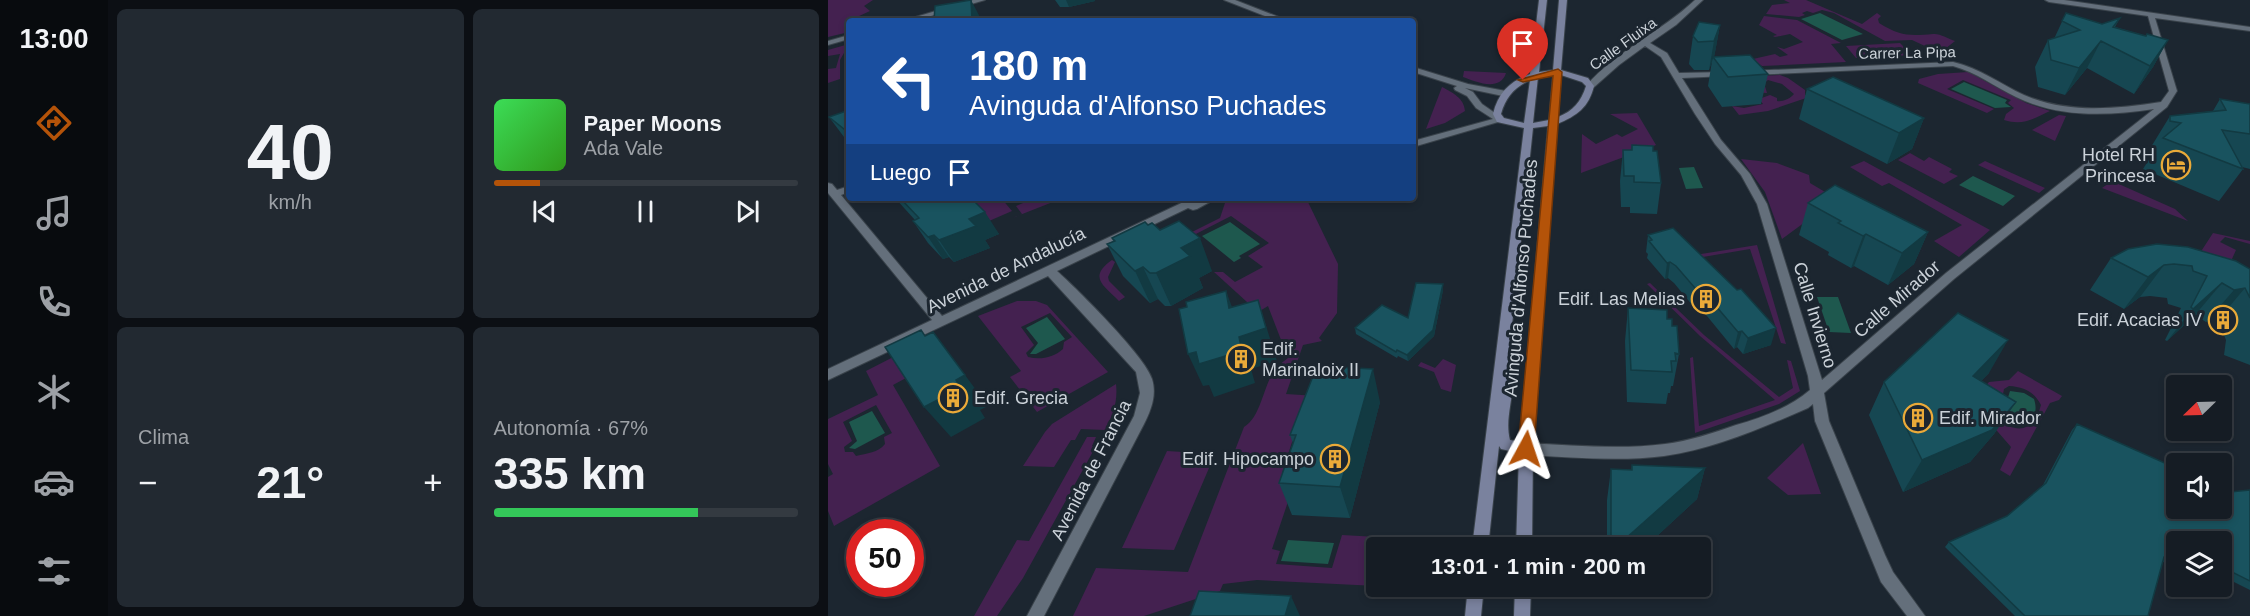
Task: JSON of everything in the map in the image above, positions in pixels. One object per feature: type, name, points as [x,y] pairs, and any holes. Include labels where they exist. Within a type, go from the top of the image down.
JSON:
[{"type":"main road","name":"Avinguda d'Alfonso Puchades","points":[[1481,537],[1543,0]]},
{"type":"main road","name":"Avinguda d'Alfonso Puchades","points":[[1524,537],[1526,449],[1563,0]]},
{"type":"main road","points":[[1558,72],[1580,78],[1590,86],[1589,96],[1583,106],[1554,120],[1527,126],[1500,120],[1497,114],[1503,93],[1535,75],[1558,72]]},
{"type":"main road","points":[[1501,357],[1506,382],[1501,430],[1503,441],[1506,445],[1526,449]]},
{"type":"main road","points":[[1473,616],[1475,597]]},
{"type":"main road","points":[[1522,616],[1523,597]]},
{"type":"street","points":[[917,18],[981,0]]},
{"type":"street","points":[[1228,0],[1277,18]]},
{"type":"street","name":"Calle Fluixa","points":[[1590,86],[1606,71],[1683,18],[1699,0]]},
{"type":"street","points":[[2049,0],[2250,29]]},
{"type":"street","points":[[1261,18],[1269,15]]},
{"type":"street","points":[[2151,15],[2172,83],[2173,91],[2164,105]]},
{"type":"street","points":[[828,43],[846,38]]},
{"type":"street","name":"Calle Invierno","points":[[1646,44],[1664,56],[1718,142],[1753,185],[1762,204],[1819,391],[1822,421],[1887,577],[1917,616]]},
{"type":"street","name":"Carrer La Pipa","points":[[1677,76],[1953,64],[1972,69],[2020,96],[2055,109],[2096,111],[2164,105]]},
{"type":"street","points":[[1416,70],[1470,94],[1479,106],[1500,120]]},
{"type":"street","points":[[1440,79],[1503,93]]},
{"type":"street","name":"Calle Mirador","points":[[1526,449],[1620,453],[1682,447],[1756,425],[1803,404],[1950,276],[2164,105]]},
{"type":"street","points":[[1458,131],[1470,124],[1479,106]]},
{"type":"street","points":[[1416,141],[1500,120]]},
{"type":"street","points":[[831,190],[846,189]]},
{"type":"street","points":[[831,190],[940,322]]},
{"type":"street","name":"Avenida de Andalucía","points":[[828,375],[1194,201]]},
{"type":"street","name":"Avenida de Andalucía","points":[[1063,283],[1061,274],[1064,270],[1206,201]]},
{"type":"street","name":"Avenida de Francia","points":[[1035,616],[1137,424],[1149,393],[1144,371],[1063,283],[1051,272],[1041,273]]},
{"type":"shaded area","points":[[828,0],[873,0],[864,6],[870,11],[857,17],[860,18],[846,18],[846,33],[828,37]]},
{"type":"shaded area","points":[[1784,0],[1806,0],[1862,24],[1877,13],[1881,16],[1878,19],[1879,23],[1899,33],[1935,34],[1955,41],[1940,53],[1912,40],[1885,41],[1834,13],[1822,10],[1813,13],[1807,11],[1802,13],[1805,15],[1799,17],[1766,14],[1772,5],[1790,3]]},
{"type":"shaded area","points":[[1820,13],[1863,34],[1842,40],[1801,19]]},
{"type":"shaded area","points":[[1764,16],[1797,20],[1841,43],[1831,44],[1846,62],[1762,66],[1753,59],[1775,54],[1780,57],[1788,55],[1777,47],[1784,49],[1803,42],[1790,34],[1773,36],[1777,35],[1759,25]]},
{"type":"shaded area","points":[[1900,43],[1912,55],[1856,58],[1846,46]]},
{"type":"shaded area","points":[[846,45],[840,60],[840,79],[828,83],[828,69],[836,68],[840,54],[828,56],[828,50]]},
{"type":"shaded area","points":[[1464,71],[1506,73],[1499,82],[1487,84],[1463,77]]},
{"type":"shaded area","points":[[1968,72],[2026,103],[2050,111],[2028,121],[2011,122],[2004,120],[2006,114],[2014,108],[2008,103],[2011,100],[1963,80],[1947,89],[1994,109],[1987,113],[1918,83],[1919,79],[1938,74]]},
{"type":"shaded area","points":[[1780,75],[1805,90],[1805,95],[1809,97],[1768,111],[1739,115],[1732,106],[1744,108],[1763,104],[1759,99],[1770,95],[1777,98],[1777,101],[1781,101],[1794,94],[1782,84],[1768,80],[1764,83],[1767,93],[1752,92],[1741,77]]},
{"type":"shaded area","points":[[1964,82],[2007,100],[2005,103],[2011,107],[1995,108],[1951,89]]},
{"type":"shaded area","points":[[1442,87],[1460,99],[1465,111],[1445,123],[1426,129]]},
{"type":"shaded area","points":[[1637,113],[1656,145],[1581,173],[1582,134],[1596,144],[1617,134],[1622,137],[1638,129],[1610,114]]},
{"type":"shaded area","points":[[2059,115],[2066,116],[2055,141],[2032,130]]},
{"type":"shaded area","points":[[1910,153],[1924,161],[1929,157],[1952,169],[1949,172],[1958,176],[1944,184],[1898,160]]},
{"type":"shaded area","points":[[1741,159],[1777,163],[1809,175],[1810,183],[1927,253],[1835,200],[1782,239],[1765,192]]},
{"type":"shaded area","points":[[1864,161],[1990,230],[1959,257],[1934,241],[1962,225],[1889,183],[1882,186],[1850,167]]},
{"type":"shaded area","points":[[1985,161],[2045,188],[2039,193],[1978,165]]},
{"type":"shaded area","points":[[1694,167],[1703,188],[1686,189],[1679,168]]},
{"type":"shaded area","points":[[1973,176],[2015,196],[2003,206],[1959,185]]},
{"type":"shaded area","points":[[2112,181],[2175,209],[2188,221],[2102,188]]},
{"type":"shaded area","points":[[970,201],[1004,201],[1012,211],[989,221]]},
{"type":"shaded area","points":[[1028,201],[1055,201],[1012,218],[1022,214],[1016,206]]},
{"type":"shaded area","points":[[1232,201],[1307,201],[1338,264],[1337,313],[1319,338],[1322,341],[1303,345],[1286,394],[1317,396],[1293,439],[1282,473],[1297,475],[1272,549],[1280,551],[1276,564],[1332,568],[1342,535],[1377,537],[1366,537],[1366,585],[1257,580],[1223,584],[1220,591],[1144,616],[1073,616],[1096,568],[1188,572],[1244,427],[1258,409],[1274,371],[1288,358],[1268,306],[1258,312],[1214,272],[1223,272],[1235,282],[1263,267],[1248,256],[1269,243],[1231,216],[1188,238],[1174,241],[1220,218],[1225,203]]},
{"type":"shaded area","points":[[1230,222],[1260,244],[1239,256],[1241,258],[1234,262],[1202,236]]},
{"type":"shaded area","points":[[2213,233],[2250,241],[2250,244],[2225,237],[2220,242],[2236,250],[2223,279],[2187,273]]},
{"type":"shaded area","points":[[1757,245],[1786,344],[1781,343],[1750,249],[1697,258],[1695,255]]},
{"type":"shaded area","points":[[1112,260],[1115,262],[1108,277],[1109,281],[1125,297],[1119,301],[1103,285],[1099,276]]},
{"type":"shaded area","points":[[1650,283],[1704,335],[1779,397],[1793,388],[1787,360],[1791,361],[1800,391],[1779,404],[1695,433],[1690,358],[1693,357],[1699,426],[1775,400],[1700,336],[1647,284]]},
{"type":"shaded area","points":[[1817,297],[1838,297],[1851,333],[1829,332]]},
{"type":"shaded area","points":[[1017,301],[1036,301],[1047,305],[1108,372],[1037,412],[1010,377],[1021,371],[978,316]],"holes":[[[1050,313],[1072,337],[1064,342],[1063,349],[1051,356],[1028,357],[1026,353],[1034,345],[1021,327]]]},
{"type":"shaded area","points":[[1047,317],[1065,339],[1036,354],[1030,354],[1038,343],[1026,328]]},
{"type":"shaded area","points":[[905,351],[899,367],[906,378],[893,385],[940,466],[834,526],[828,511],[828,477],[833,474],[828,464],[828,419],[878,395],[866,371]],"holes":[[[876,405],[892,433],[884,437],[885,444],[876,451],[856,456],[853,452],[845,452],[844,447],[852,441],[843,422]]]},
{"type":"shaded area","points":[[1443,359],[1456,365],[1451,392],[1441,389],[1434,372],[1418,366],[1421,362],[1435,368]]},
{"type":"shaded area","points":[[2018,371],[2062,396],[2059,400],[2050,403],[2010,476],[2000,470],[2011,447],[1972,402],[1989,382],[2009,380]],"holes":[[[2009,386],[2032,394],[2041,405],[2034,420],[2024,428],[2012,427],[1997,419],[1995,391],[2003,394],[2004,389]]]},
{"type":"shaded area","points":[[1116,384],[1114,408],[1105,430],[1081,429],[1054,467],[1023,466],[1052,424]]},
{"type":"shaded area","points":[[2010,391],[2024,393],[2034,399],[2035,414],[2027,423],[2014,425],[2001,420]]},
{"type":"shaded area","points":[[872,411],[885,433],[855,449],[849,448],[857,441],[849,422]]},
{"type":"shaded area","points":[[1087,437],[1096,437],[1092,446],[1096,446],[1023,578],[997,616],[974,616],[1017,540],[1029,541]]},
{"type":"shaded area","points":[[1803,443],[1821,494],[1788,495],[1767,478]]},
{"type":"shaded area","points":[[1167,451],[1215,454],[1174,550],[1122,548]]},
{"type":"shaded area","points":[[1288,540],[1334,543],[1328,564],[1281,561]]},
{"type":"building","points":[[971,0],[972,18],[934,18],[935,6]]},
{"type":"building","points":[[2066,13],[2102,24],[2120,18],[2113,27],[2168,40],[2150,66],[2101,41],[2079,68],[2051,60],[2048,40],[2080,30],[2062,21]]},
{"type":"building","points":[[1699,22],[1720,25],[1714,41],[1698,42],[1693,36]]},
{"type":"building","points":[[1750,55],[1768,74],[1728,77],[1713,57]]},
{"type":"building","points":[[1833,77],[1924,118],[1899,133],[1807,89]]},
{"type":"building","points":[[2220,99],[2250,104],[2250,134],[2222,130],[2243,169],[2163,138],[2181,123],[2170,121],[2170,116],[2226,110]]},
{"type":"building","points":[[846,111],[846,131],[829,117]]},
{"type":"building","points":[[1632,145],[1653,146],[1653,151],[1657,151],[1661,183],[1634,182],[1634,176],[1624,176],[1623,150],[1632,150]]},
{"type":"building","points":[[1835,185],[1928,232],[1902,253],[1866,234],[1863,236],[1808,203]]},
{"type":"building","points":[[903,201],[974,201],[985,212],[969,219],[976,226],[939,240],[934,235],[928,237],[913,221],[919,218]]},
{"type":"building","points":[[1179,221],[1200,238],[1181,248],[1190,256],[1156,273],[1150,273],[1143,267],[1135,271],[1107,244],[1115,241],[1112,238],[1145,222],[1148,225],[1152,223],[1160,230]]},
{"type":"building","points":[[1673,228],[1737,290],[1741,289],[1776,328],[1748,338],[1742,331],[1738,332],[1710,299],[1704,294],[1701,295],[1676,266],[1670,262],[1667,263],[1649,241],[1652,240],[1648,235]]},
{"type":"building","points":[[2157,244],[2188,247],[2236,261],[2250,269],[2250,298],[2245,288],[2234,290],[2222,283],[2193,309],[2191,307],[2207,276],[2193,271],[2192,266],[2164,265],[2148,277],[2111,258],[2128,249]]},
{"type":"building","points":[[1416,283],[1443,284],[1433,330],[1407,355],[1397,350],[1396,352],[1355,328],[1382,305],[1408,318]]},
{"type":"building","points":[[1226,291],[1229,308],[1258,300],[1266,328],[1239,337],[1242,351],[1199,364],[1196,352],[1188,354],[1179,309],[1187,307],[1186,302]]},
{"type":"building","points":[[1628,308],[1667,310],[1667,319],[1672,319],[1672,326],[1677,326],[1679,354],[1675,353],[1676,361],[1671,361],[1672,372],[1631,370]]},
{"type":"building","points":[[1958,313],[2008,340],[1973,376],[2016,402],[1992,430],[1922,460],[1884,382]]},
{"type":"building","points":[[921,330],[925,336],[933,332],[965,375],[956,380],[961,388],[924,407],[885,347]]},
{"type":"building","points":[[1317,366],[1373,369],[1340,487],[1279,483],[1296,435],[1290,435]]},
{"type":"building","points":[[2077,424],[2166,464],[2166,519],[2232,519],[2232,492],[2250,490],[2250,581],[2232,572],[2232,531],[2166,531],[2166,557],[2164,557],[2148,616],[2025,616],[1949,542],[2007,516],[2046,483]]},
{"type":"building","points":[[1632,465],[1705,468],[1627,537],[1611,537],[1611,469],[1632,470]]},
{"type":"building","points":[[1199,591],[1291,596],[1285,616],[1190,616]]},
{"type":"place","name":"Hotel RH Princesa","points":[[2176,165]]},
{"type":"place","name":"Edif. Las Melias","points":[[1706,299]]},
{"type":"place","name":"Edif. Acacias IV","points":[[2223,320]]},
{"type":"place","name":"Edif. Marinaloix II","points":[[1241,359]]},
{"type":"place","name":"Edif. Grecia","points":[[953,398]]},
{"type":"place","name":"Edif. Mirador","points":[[1918,418]]},
{"type":"place","name":"Edif. Hipocampo","points":[[1335,459]]},
{"type":"route","points":[[1523,80],[1535,75],[1558,72],[1526,449]]}]
